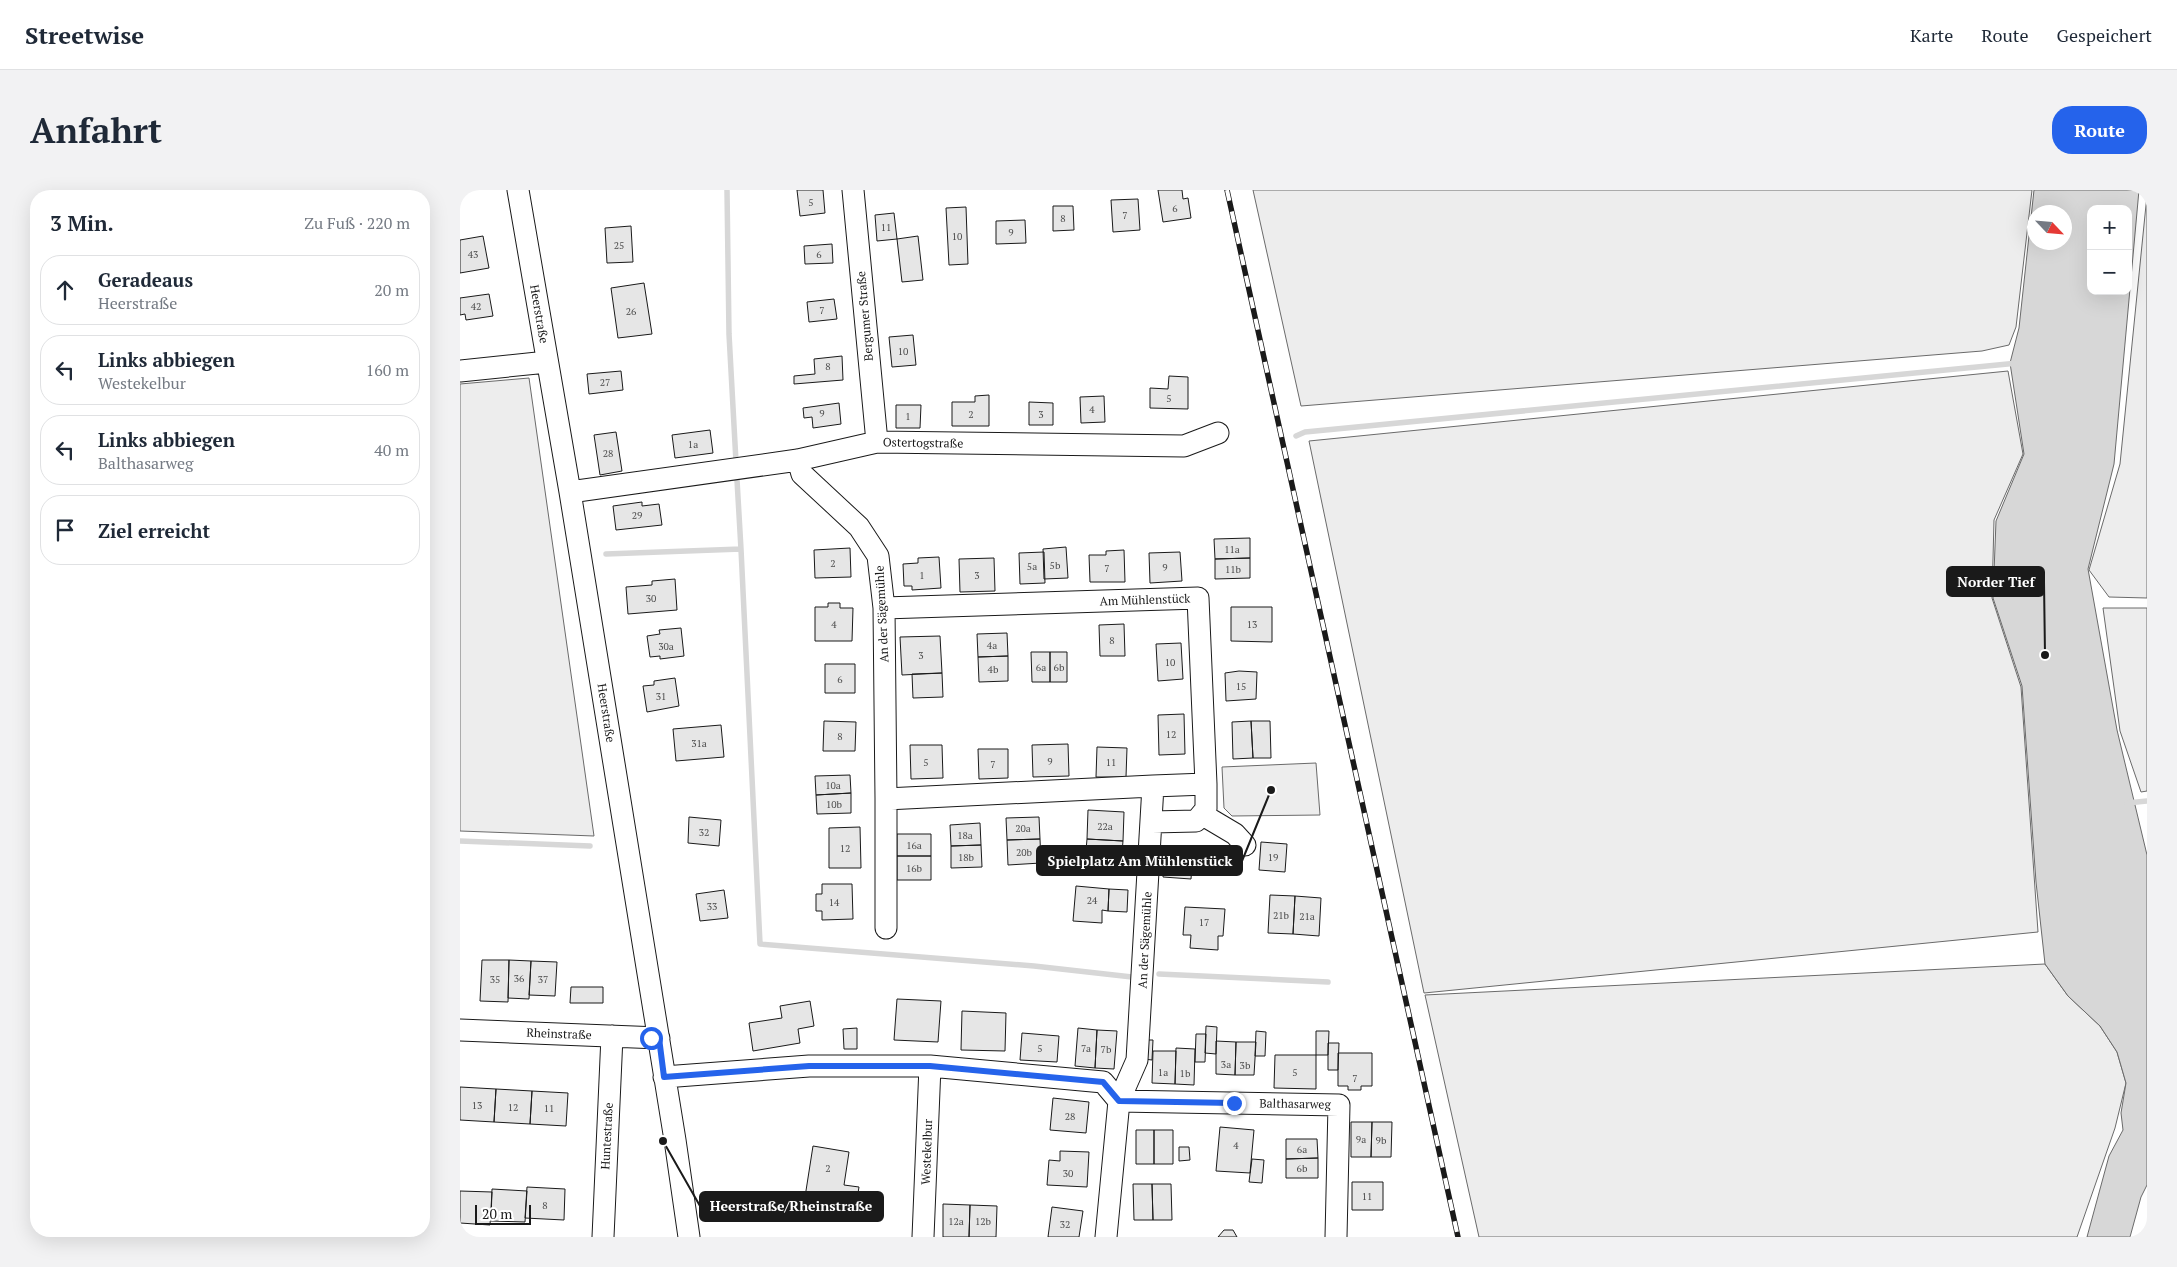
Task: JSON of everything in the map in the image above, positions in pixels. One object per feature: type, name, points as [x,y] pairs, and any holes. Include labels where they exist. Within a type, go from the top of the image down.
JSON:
[{"type":"street","name":"Heerstraße","points":[[518,190],[570,492],[659,1038],[689,1237]]},
{"type":"street","name":"Bergumer Straße","points":[[853,190],[877,442]]},
{"type":"street","points":[[460,371],[547,362]]},
{"type":"street","name":"Ostertogstraße","points":[[570,492],[798,460],[877,442],[1184,446],[1218,433]]},
{"type":"street","name":"An der Sägemühle","points":[[798,460],[802,474],[859,527],[878,556],[884,608],[886,928]]},
{"type":"street","name":"Am Mühlenstück","points":[[884,608],[1198,598],[1206,784]]},
{"type":"street","points":[[886,799],[1206,784],[1206,809],[1203,815],[1196,821],[1152,822]]},
{"type":"street","name":"An der Sägemühle","points":[[1106,1237],[1119,1101],[1137,1060],[1153,786]]},
{"type":"street","points":[[1203,815],[1235,834],[1245,845]]},
{"type":"street","name":"Rheinstraße","points":[[460,1030],[659,1038]]},
{"type":"street","name":"Huntestraße","points":[[603,1237],[612,1036]]},
{"type":"street","points":[[664,1077],[809,1066],[930,1066],[1103,1082],[1119,1101]]},
{"type":"street","name":"Westekelbur","points":[[923,1237],[930,1066]]},
{"type":"street","name":"Balthasarweg","points":[[1119,1101],[1339,1105],[1336,1237]]},
{"type":"shaded area","points":[[1253,190],[2032,190],[2030,205],[2027,205],[2027,233],[2016,327],[2009,345],[1982,351],[1301,406]]},
{"type":"shaded area","points":[[2034,190],[2139,190],[2132,267],[2132,205],[2087,205],[2087,295],[2129,295],[2114,464],[2088,569],[2117,730],[2147,855],[2147,1185],[2141,1197],[2130,1237],[2087,1237],[2109,1156],[2123,1130],[2121,1113],[2126,1083],[2117,1052],[2100,1026],[2068,996],[2045,964],[2036,882],[2022,686],[1993,598],[1996,521],[2024,454],[2010,363],[2019,328],[2027,250],[2072,250],[2072,205],[2032,205]]},
{"type":"shaded area","points":[[2147,195],[2147,598],[2109,597],[2089,570],[2120,464]]},
{"type":"shaded area","points":[[2008,371],[2023,454],[1994,520],[1992,598],[2021,687],[2038,932],[1424,993],[1309,441]]},
{"type":"shaded area","points":[[529,378],[594,836],[460,831],[460,384]]},
{"type":"shaded area","points":[[2103,608],[2147,608],[2147,791],[2141,792],[2120,731]]},
{"type":"shaded area","points":[[1316,763],[1320,815],[1232,816],[1224,808],[1222,767]]},
{"type":"shaded area","points":[[2045,964],[2068,996],[2100,1026],[2117,1052],[2126,1083],[2115,1128],[2077,1237],[1479,1237],[1425,995]]},
{"type":"building","points":[[797,190],[823,190],[825,213],[800,216]]},
{"type":"building","points":[[1158,190],[1182,190],[1183,199],[1188,198],[1191,218],[1163,222]]},
{"type":"building","points":[[1138,199],[1140,230],[1113,232],[1111,200]]},
{"type":"building","points":[[1053,206],[1073,206],[1074,230],[1053,231]]},
{"type":"building","points":[[966,207],[968,264],[949,265],[946,208]]},
{"type":"building","points":[[894,213],[897,239],[877,241],[875,215]]},
{"type":"building","points":[[1025,220],[1026,243],[996,244],[996,221]]},
{"type":"building","points":[[631,226],[633,262],[607,263],[605,228]]},
{"type":"building","points":[[483,236],[489,268],[460,273],[460,240]]},
{"type":"building","points":[[918,236],[923,280],[902,282],[897,239]]},
{"type":"building","points":[[832,244],[833,263],[805,264],[804,246]]},
{"type":"building","points":[[644,283],[652,334],[618,338],[611,288]]},
{"type":"building","points":[[489,294],[493,316],[466,320],[465,314],[460,315],[460,298]]},
{"type":"building","points":[[834,299],[837,319],[809,322],[807,302]]},
{"type":"building","points":[[913,335],[916,365],[892,367],[889,337]]},
{"type":"building","points":[[842,356],[843,380],[794,384],[794,376],[815,374],[814,359]]},
{"type":"building","points":[[621,371],[623,390],[589,394],[587,374]]},
{"type":"building","points":[[1169,376],[1188,377],[1188,409],[1150,408],[1150,388],[1168,389]]},
{"type":"building","points":[[989,395],[989,426],[952,426],[952,402],[975,402],[975,396]]},
{"type":"building","points":[[1104,396],[1105,422],[1081,423],[1080,397]]},
{"type":"building","points":[[1029,402],[1053,403],[1053,425],[1029,425]]},
{"type":"building","points":[[839,403],[841,424],[813,428],[812,417],[804,418],[803,408]]},
{"type":"building","points":[[896,405],[921,405],[920,428],[896,428]]},
{"type":"building","points":[[710,430],[713,453],[675,458],[672,435]]},
{"type":"building","points":[[616,432],[622,471],[600,475],[594,435]]},
{"type":"building","points":[[642,502],[642,506],[659,504],[662,525],[616,530],[613,506]]},
{"type":"building","points":[[1250,538],[1250,558],[1215,559],[1214,539]]},
{"type":"building","points":[[1066,547],[1068,578],[1044,579],[1043,549]]},
{"type":"building","points":[[850,548],[851,577],[815,578],[814,550]]},
{"type":"building","points":[[1124,550],[1125,582],[1090,582],[1089,555],[1106,555],[1106,551]]},
{"type":"building","points":[[1044,552],[1045,583],[1020,584],[1019,553]]},
{"type":"building","points":[[1180,552],[1182,581],[1150,583],[1149,553]]},
{"type":"building","points":[[939,557],[941,588],[912,590],[912,586],[904,586],[903,564],[918,563],[918,558]]},
{"type":"building","points":[[994,558],[995,591],[960,592],[959,559]]},
{"type":"building","points":[[1250,558],[1250,578],[1215,579],[1215,559]]},
{"type":"building","points":[[675,579],[677,610],[628,614],[626,587],[652,585],[652,581]]},
{"type":"building","points":[[828,603],[840,603],[840,608],[853,608],[852,641],[815,641],[815,607],[828,607]]},
{"type":"building","points":[[1231,607],[1272,607],[1272,642],[1231,641]]},
{"type":"building","points":[[1124,624],[1125,656],[1100,656],[1099,625]]},
{"type":"building","points":[[681,628],[684,656],[660,659],[660,656],[650,657],[647,636],[660,634],[659,630]]},
{"type":"building","points":[[1007,633],[1008,656],[978,657],[977,634]]},
{"type":"building","points":[[940,636],[942,673],[902,675],[900,637]]},
{"type":"building","points":[[1181,643],[1183,679],[1158,681],[1156,644]]},
{"type":"building","points":[[1031,652],[1050,652],[1050,682],[1032,682]]},
{"type":"building","points":[[1050,652],[1067,652],[1067,682],[1050,682]]},
{"type":"building","points":[[1008,656],[1008,681],[979,682],[978,657]]},
{"type":"building","points":[[825,664],[855,664],[855,693],[825,693]]},
{"type":"building","points":[[1239,671],[1257,672],[1256,699],[1226,701],[1225,673]]},
{"type":"building","points":[[942,673],[943,697],[913,698],[912,674]]},
{"type":"building","points":[[675,678],[679,706],[647,712],[643,686],[654,685],[654,681]]},
{"type":"building","points":[[1184,714],[1185,754],[1159,755],[1158,715]]},
{"type":"building","points":[[824,721],[856,722],[855,751],[823,751]]},
{"type":"building","points":[[1251,721],[1253,758],[1233,759],[1232,722]]},
{"type":"building","points":[[1251,721],[1270,721],[1271,758],[1253,758]]},
{"type":"building","points":[[721,725],[724,757],[676,761],[673,729]]},
{"type":"building","points":[[1068,744],[1069,776],[1033,777],[1032,745]]},
{"type":"building","points":[[910,745],[942,745],[943,778],[911,779]]},
{"type":"building","points":[[1097,747],[1127,748],[1126,777],[1096,777]]},
{"type":"building","points":[[978,749],[1008,749],[1008,778],[979,779]]},
{"type":"building","points":[[850,775],[851,793],[816,795],[815,776]]},
{"type":"building","points":[[851,793],[851,813],[817,814],[816,795]]},
{"type":"building","points":[[1088,810],[1124,812],[1123,841],[1087,839]]},
{"type":"building","points":[[689,817],[721,820],[719,846],[688,843]]},
{"type":"building","points":[[1039,817],[1040,839],[1007,840],[1006,818]]},
{"type":"building","points":[[980,823],[981,845],[951,846],[950,825]]},
{"type":"building","points":[[860,827],[861,868],[829,868],[829,828]]},
{"type":"building","points":[[897,834],[931,834],[931,856],[897,856]]},
{"type":"building","points":[[1040,839],[1041,863],[1008,865],[1007,840]]},
{"type":"building","points":[[1087,839],[1123,841],[1121,864],[1085,862]]},
{"type":"building","points":[[1261,842],[1287,844],[1285,872],[1259,870]]},
{"type":"building","points":[[981,845],[982,867],[951,868],[951,846]]},
{"type":"building","points":[[1165,851],[1193,852],[1191,879],[1163,877]]},
{"type":"building","points":[[897,856],[931,856],[931,880],[897,880]]},
{"type":"building","points":[[822,884],[852,884],[853,919],[822,920],[822,911],[816,911],[816,894],[822,894]]},
{"type":"building","points":[[1076,886],[1109,889],[1108,911],[1102,910],[1102,923],[1073,921]]},
{"type":"building","points":[[1109,889],[1128,890],[1127,912],[1108,911]]},
{"type":"building","points":[[724,890],[728,918],[700,921],[696,894]]},
{"type":"building","points":[[1270,895],[1295,896],[1293,934],[1268,933]]},
{"type":"building","points":[[1295,896],[1321,898],[1319,936],[1293,934]]},
{"type":"building","points":[[1185,907],[1225,909],[1223,936],[1218,936],[1218,950],[1190,948],[1191,935],[1183,935]]},
{"type":"building","points":[[482,960],[509,960],[508,1002],[480,1001]]},
{"type":"building","points":[[509,960],[531,961],[529,999],[508,998]]},
{"type":"building","points":[[531,961],[557,962],[555,996],[529,995]]},
{"type":"building","points":[[571,987],[603,987],[603,1003],[570,1003]]},
{"type":"building","points":[[897,999],[941,1001],[938,1042],[894,1040]]},
{"type":"building","points":[[810,1001],[814,1026],[798,1029],[800,1043],[753,1051],[749,1023],[782,1018],[780,1006]]},
{"type":"building","points":[[962,1011],[1006,1013],[1005,1051],[961,1050]]},
{"type":"building","points":[[1206,1026],[1217,1027],[1216,1054],[1205,1053]]},
{"type":"building","points":[[857,1028],[857,1049],[844,1049],[843,1029]]},
{"type":"building","points":[[1078,1028],[1097,1030],[1095,1068],[1075,1066]]},
{"type":"building","points":[[1097,1030],[1117,1031],[1114,1069],[1095,1068]]},
{"type":"building","points":[[1256,1031],[1266,1032],[1265,1056],[1255,1056]]},
{"type":"building","points":[[1316,1031],[1329,1031],[1328,1055],[1316,1055]]},
{"type":"building","points":[[1022,1033],[1059,1036],[1057,1062],[1020,1060]]},
{"type":"building","points":[[1196,1034],[1206,1034],[1205,1062],[1195,1062]]},
{"type":"building","points":[[1145,1040],[1153,1040],[1152,1060],[1144,1059]]},
{"type":"building","points":[[1216,1041],[1236,1042],[1235,1075],[1216,1074]]},
{"type":"building","points":[[1236,1042],[1256,1042],[1254,1075],[1235,1075]]},
{"type":"building","points":[[1328,1043],[1339,1043],[1338,1070],[1328,1070]]},
{"type":"building","points":[[1176,1048],[1195,1049],[1194,1085],[1175,1084]]},
{"type":"building","points":[[1153,1051],[1176,1051],[1175,1084],[1152,1083]]},
{"type":"building","points":[[1338,1053],[1372,1053],[1372,1086],[1361,1086],[1361,1090],[1348,1090],[1348,1086],[1338,1086]]},
{"type":"building","points":[[1275,1055],[1316,1055],[1316,1089],[1274,1088]]},
{"type":"building","points":[[460,1087],[496,1089],[494,1122],[460,1120]]},
{"type":"building","points":[[496,1089],[532,1091],[530,1124],[494,1122]]},
{"type":"building","points":[[532,1091],[568,1093],[566,1126],[530,1124]]},
{"type":"building","points":[[1053,1098],[1089,1102],[1086,1133],[1050,1130]]},
{"type":"building","points":[[1351,1122],[1372,1122],[1371,1157],[1351,1157]]},
{"type":"building","points":[[1372,1122],[1392,1122],[1391,1157],[1371,1157]]},
{"type":"building","points":[[1220,1127],[1254,1130],[1250,1173],[1216,1171]]},
{"type":"building","points":[[1136,1130],[1154,1130],[1154,1164],[1136,1164]]},
{"type":"building","points":[[1154,1130],[1173,1130],[1173,1164],[1154,1164]]},
{"type":"building","points":[[1286,1139],[1317,1139],[1318,1158],[1286,1159]]},
{"type":"building","points":[[813,1146],[849,1152],[844,1185],[859,1187],[856,1205],[805,1197]]},
{"type":"building","points":[[1179,1147],[1189,1147],[1190,1160],[1179,1161]]},
{"type":"building","points":[[1060,1151],[1089,1152],[1087,1187],[1047,1185],[1049,1160],[1060,1161]]},
{"type":"building","points":[[1318,1158],[1318,1178],[1286,1178],[1286,1159]]},
{"type":"building","points":[[1252,1159],[1264,1160],[1262,1183],[1249,1182]]},
{"type":"building","points":[[1352,1182],[1383,1182],[1383,1210],[1352,1210]]},
{"type":"building","points":[[1133,1184],[1152,1184],[1153,1220],[1134,1220]]},
{"type":"building","points":[[1152,1184],[1171,1184],[1172,1220],[1153,1220]]},
{"type":"building","points":[[527,1187],[565,1189],[564,1220],[525,1218]]},
{"type":"building","points":[[492,1189],[527,1191],[525,1222],[491,1221]]},
{"type":"building","points":[[460,1191],[492,1192],[490,1225],[460,1223]]},
{"type":"building","points":[[943,1204],[970,1205],[969,1237],[943,1237]]},
{"type":"building","points":[[970,1205],[997,1206],[996,1237],[969,1237]]},
{"type":"building","points":[[1052,1207],[1083,1211],[1079,1237],[1048,1237]]},
{"type":"building","points":[[1224,1230],[1233,1230],[1237,1237],[1218,1237]]},
{"type":"waterway","points":[[727,190],[729,334],[736,462]]},
{"type":"waterway","points":[[1296,436],[1305,432],[2018,363]]},
{"type":"waterway","points":[[737,480],[741,549]]},
{"type":"waterway","points":[[606,554],[741,549],[760,944],[1034,966],[1132,977]]},
{"type":"waterway","points":[[2127,803],[2147,801]]},
{"type":"waterway","points":[[460,841],[590,846]]},
{"type":"waterway","points":[[1159,974],[1328,982]]},
{"type":"railway","points":[[1227,190],[1458,1237]]},
{"type":"place","name":"Norder Tief","points":[[2045,655]]},
{"type":"place","name":"Spielplatz Am Mühlenstück","points":[[1271,790]]},
{"type":"place","name":"Heerstraße/Rheinstraße","points":[[663,1141]]},
{"type":"route","points":[[651,1038],[659,1038],[664,1077],[809,1066],[930,1066],[1103,1082],[1119,1101],[1234,1103]]}]
